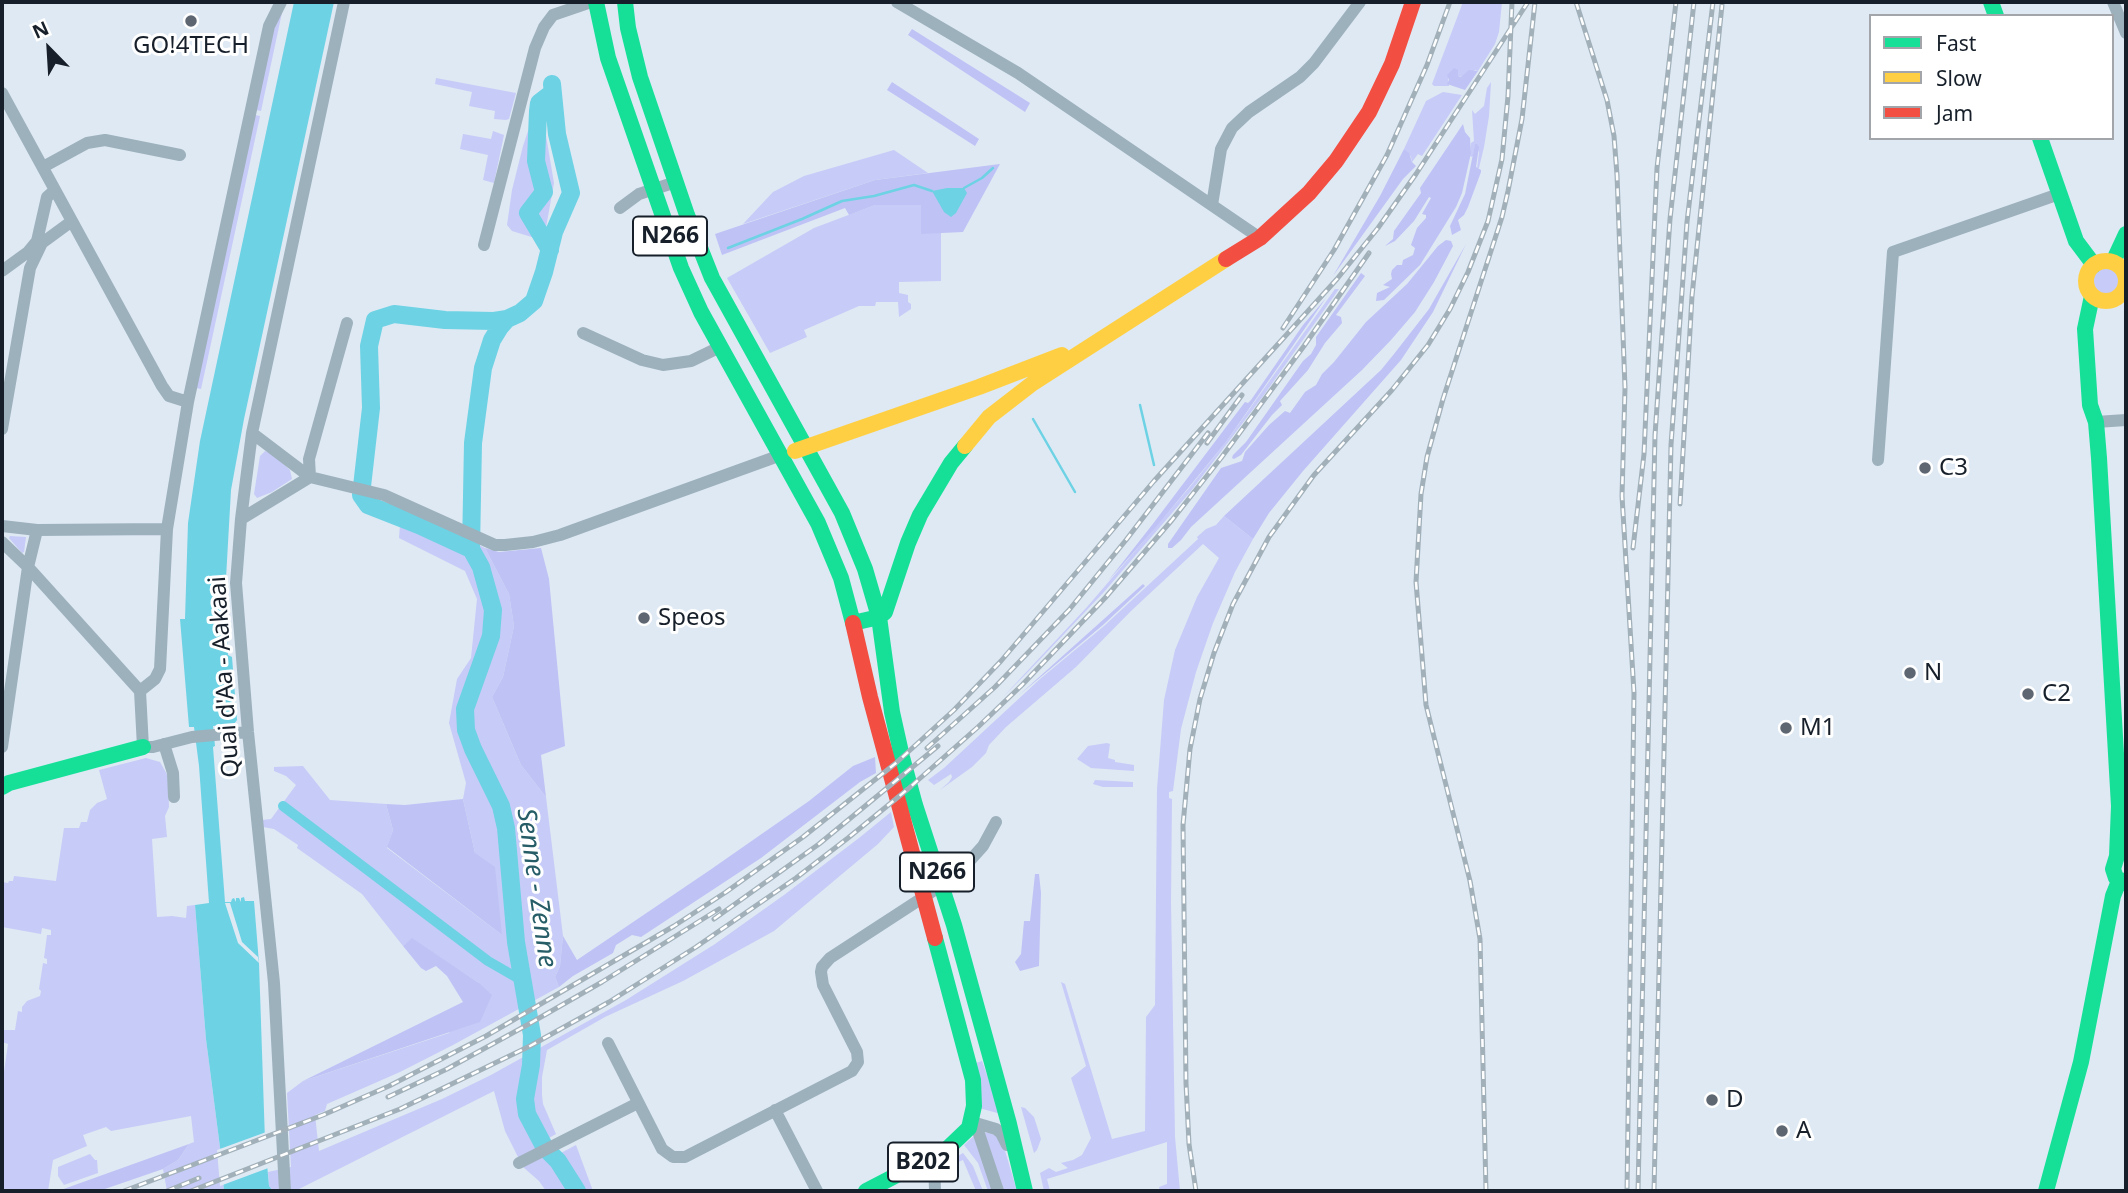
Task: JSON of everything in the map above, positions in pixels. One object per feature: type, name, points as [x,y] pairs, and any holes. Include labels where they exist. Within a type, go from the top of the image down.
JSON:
[{"type":"main road","name":"N266","points":[[596,2],[608,58],[681,268],[701,313],[818,523],[841,578],[870,697],[973,1080],[972,1122]]},
{"type":"main road","name":"N266","points":[[625,2],[628,28],[640,77],[712,278],[828,486],[865,569],[879,617],[892,712],[902,757],[954,925],[1008,1118],[1024,1191]]},
{"type":"main road","points":[[853,622],[879,617],[885,612],[919,515],[951,463],[989,417],[1092,344],[1260,238],[1308,193],[1356,133],[1377,96],[1392,64],[1412,3]]},
{"type":"main road","points":[[2041,140],[2076,241],[2094,265]]},
{"type":"main road","points":[[2113,262],[2126,234]]},
{"type":"main road","points":[[2105,260],[2113,262],[2126,274],[2126,285],[2121,294],[2113,299],[2098,298],[2087,288],[2088,271],[2105,260]]},
{"type":"main road","points":[[2046,1191],[2081,1062],[2113,896],[2123,882],[2113,869],[2121,854],[2121,773],[2096,422],[2090,405],[2085,329],[2098,298]]},
{"type":"main road","points":[[782,455],[1016,374],[1092,344]]},
{"type":"main road","points":[[1016,374],[1027,388]]},
{"type":"main road","points":[[979,387],[993,400],[994,406],[989,417]]},
{"type":"main road","points":[[2,787],[143,747]]},
{"type":"main road","points":[[2119,806],[2126,831]]},
{"type":"main road","name":"B202","points":[[866,1191],[934,1157],[957,1141],[972,1122]]},
{"type":"street","points":[[139,691],[155,679],[160,669],[167,529],[188,402],[270,26],[281,2]]},
{"type":"street","name":"Quai d'Aa - Aakaai","points":[[285,1191],[274,983],[242,732],[236,583],[252,433],[344,2]]},
{"type":"street","points":[[484,244],[536,48],[544,27],[553,15],[591,2]]},
{"type":"street","points":[[897,2],[1018,73],[1260,238]]},
{"type":"street","points":[[1212,205],[1221,149],[1233,128],[1249,112],[1300,77],[1314,63],[1360,2]]},
{"type":"street","points":[[2113,2],[2126,33]]},
{"type":"street","points":[[2,93],[162,386],[169,396],[188,402]]},
{"type":"street","points":[[43,167],[87,143],[105,140],[180,155]]},
{"type":"street","points":[[620,208],[639,194],[676,182]]},
{"type":"street","points":[[2,429],[30,268],[39,242],[47,197],[55,190]]},
{"type":"street","points":[[1878,460],[1894,252],[2059,194]]},
{"type":"street","points":[[2,271],[39,242],[72,222]]},
{"type":"street","points":[[19,258],[30,268]]},
{"type":"street","points":[[310,477],[309,459],[347,323]]},
{"type":"street","points":[[583,333],[642,360],[663,365],[691,361],[720,347]]},
{"type":"street","points":[[2096,422],[2126,420]]},
{"type":"street","points":[[252,433],[310,477],[384,495],[495,545],[533,542],[559,535],[782,455]]},
{"type":"street","points":[[241,519],[310,477]]},
{"type":"street","points":[[2,526],[37,530],[167,529]]},
{"type":"street","points":[[2,747],[27,567],[37,530]]},
{"type":"street","points":[[2,541],[139,691],[143,747],[192,737],[242,732]]},
{"type":"street","points":[[164,744],[173,773],[174,797]]},
{"type":"street","points":[[608,1043],[662,1149],[679,1158],[852,1072],[858,1062],[857,1052],[823,985],[821,972],[824,964],[961,870],[983,846],[996,822]]},
{"type":"street","points":[[522,1161],[638,1103]]},
{"type":"street","points":[[775,1110],[817,1191]]},
{"type":"street","name":"N266","points":[[972,1122],[1001,1133],[1024,1191]]},
{"type":"street","name":"N266","points":[[972,1122],[978,1131],[998,1191]]},
{"type":"street","points":[[934,1157],[935,1191]]},
{"type":"shaded area","points":[[294,2],[334,2],[231,490],[225,596],[228,655],[232,657],[237,720],[234,724],[213,726],[225,902],[231,902],[234,898],[236,902],[236,898],[239,898],[241,902],[244,897],[245,901],[254,901],[259,963],[265,1141],[269,1186],[273,1191],[224,1191],[206,1039],[195,905],[209,903],[199,766],[194,727],[189,727],[180,619],[185,619],[188,523],[200,441]]},
{"type":"shaded area","points":[[1463,2],[1502,2],[1495,44],[1478,71],[1463,77],[1458,76],[1458,73],[1448,78],[1449,86],[1434,86],[1432,84]]},
{"type":"shaded area","points":[[283,8],[261,111],[256,110],[275,24]]},
{"type":"shaded area","points":[[912,29],[1030,103],[1025,112],[908,35]]},
{"type":"shaded area","points":[[1454,68],[1461,77],[1469,70],[1478,71],[1465,90],[1447,84],[1447,75]]},
{"type":"shaded area","points":[[436,78],[516,93],[509,119],[494,119],[495,111],[469,106],[472,92],[435,84]]},
{"type":"shaded area","points":[[892,82],[979,139],[975,146],[887,90]]},
{"type":"shaded area","points":[[1491,82],[1489,116],[1477,169],[1479,152],[1475,145],[1473,156],[1470,156],[1471,143],[1474,141],[1472,110],[1475,114],[1484,106],[1487,88]]},
{"type":"shaded area","points":[[1443,92],[1462,95],[1422,156],[1418,154],[1412,162],[1404,149],[1426,101]]},
{"type":"shaded area","points":[[535,110],[542,112],[554,183],[545,233],[538,239],[512,231],[507,225],[512,190]]},
{"type":"shaded area","points":[[255,115],[260,116],[210,348],[201,389],[196,388]]},
{"type":"shaded area","points":[[1463,124],[1470,138],[1471,153],[1456,207],[1420,265],[1384,300],[1376,301],[1377,293],[1390,287],[1383,285],[1392,279],[1392,270],[1413,255],[1415,248],[1411,245],[1417,228],[1426,218],[1426,215],[1422,214],[1431,198],[1429,197],[1414,221],[1395,241],[1385,246],[1393,239],[1394,231],[1421,193],[1420,188]]},
{"type":"shaded area","points":[[493,131],[504,135],[494,183],[483,180],[488,155],[460,149],[463,134],[491,139]]},
{"type":"shaded area","points":[[1475,144],[1479,147],[1476,167],[1481,172],[1468,207],[1458,220],[1461,230],[1452,235],[1450,226],[1465,194]]},
{"type":"shaded area","points":[[1404,149],[1416,166],[1403,179],[1333,276],[1380,196]]},
{"type":"shaded area","points":[[894,150],[928,173],[875,180],[743,224],[773,192],[804,176]]},
{"type":"shaded area","points":[[1000,164],[963,232],[921,234],[921,205],[875,205],[849,215],[845,208],[722,255],[715,234],[875,180]]},
{"type":"shaded area","points":[[964,188],[967,193],[951,217],[944,212],[932,191]]},
{"type":"shaded area","points":[[875,205],[921,205],[921,233],[941,233],[941,281],[899,282],[899,293],[908,295],[911,309],[899,317],[898,302],[876,302],[875,306],[859,306],[804,330],[807,337],[770,353],[727,278],[814,228]]},
{"type":"shaded area","points":[[1446,240],[1451,241],[1453,246],[1434,282],[1415,312],[1391,340],[1362,370],[1191,527],[1181,540],[1168,548],[1168,544],[1221,468],[1242,461],[1245,452],[1269,425],[1285,411],[1290,413],[1366,322],[1407,284]]},
{"type":"shaded area","points":[[1466,244],[1433,312],[1401,360],[1303,471],[1269,513],[1253,539],[1224,516],[1381,370],[1429,309]]},
{"type":"shaded area","points":[[2106,266],[2116,270],[2120,280],[2116,290],[2106,294],[2096,290],[2092,280],[2096,270]]},
{"type":"shaded area","points":[[1361,273],[1365,276],[1336,315],[1341,317],[1342,323],[1308,370],[1280,401],[1282,405],[1241,455],[1232,458],[1303,361],[1311,354],[1316,345],[1316,337]]},
{"type":"shaded area","points":[[1335,289],[1339,289],[1264,395],[1191,491],[1104,592],[1003,697],[1087,607],[1189,488],[1226,442]]},
{"type":"shaded area","points":[[1326,298],[1226,442],[1108,581],[1245,402],[1251,400],[1303,325]]},
{"type":"shaded area","points":[[265,451],[290,470],[292,479],[257,498],[254,494],[260,456]]},
{"type":"shaded area","points":[[401,511],[440,525],[485,548],[509,594],[514,626],[503,677],[492,697],[521,765],[546,797],[563,936],[560,966],[555,977],[559,987],[400,1072],[327,1104],[325,1111],[315,1115],[319,1151],[442,1099],[491,1075],[626,1000],[715,944],[784,895],[891,812],[894,827],[878,844],[774,931],[683,981],[605,1017],[547,1050],[542,1095],[556,1134],[547,1139],[559,1154],[576,1145],[593,1191],[546,1191],[523,1167],[505,1131],[494,1091],[298,1191],[273,1191],[269,1186],[268,1172],[291,1167],[287,1093],[303,1081],[449,1033],[479,983],[412,939],[403,946],[362,894],[297,848],[298,845],[274,829],[263,827],[262,820],[271,819],[296,785],[286,776],[274,771],[274,767],[303,766],[330,800],[386,804],[393,830],[387,848],[502,935],[475,853],[463,799],[466,783],[449,723],[457,679],[471,658],[477,599],[465,571],[399,538]]},
{"type":"shaded area","points":[[1224,516],[1253,539],[1213,623],[1196,672],[1181,729],[1173,791],[1169,792],[1169,798],[1172,799],[1175,1137],[1180,1191],[1160,1191],[1159,1187],[1167,1184],[1167,1142],[1047,1179],[1050,1191],[1044,1191],[1040,1173],[1049,1168],[1056,1172],[1068,1168],[1061,1163],[1082,1155],[1091,1138],[1071,1078],[1086,1066],[1061,982],[1065,984],[1112,1139],[1145,1131],[1146,1017],[1155,1005],[1157,789],[1164,700],[1175,650],[1197,597],[1219,558],[1203,544],[1076,667],[1006,727],[972,767],[940,790],[949,782],[951,774],[934,785],[928,780],[1040,679],[1104,626],[1198,539],[1197,537],[1216,525]]},
{"type":"shaded area","points":[[10,536],[26,537],[24,552],[22,553]]},
{"type":"shaded area","points":[[485,548],[499,552],[541,548],[549,579],[565,746],[541,755],[546,797],[521,765],[492,697],[503,677],[514,626],[509,594]]},
{"type":"shaded area","points":[[1143,584],[1145,586],[1103,625],[1018,696]]},
{"type":"shaded area","points":[[1110,744],[1108,758],[1134,765],[1134,771],[1091,768],[1077,759],[1088,746]]},
{"type":"shaded area","points":[[875,757],[876,773],[860,782],[761,858],[641,937],[632,935],[616,945],[613,953],[559,987],[555,977],[560,966],[563,936],[577,960],[809,801],[853,766]]},
{"type":"shaded area","points":[[146,758],[160,762],[168,776],[169,807],[165,816],[167,837],[152,839],[157,917],[186,918],[187,906],[195,905],[206,1039],[224,1191],[167,1191],[163,1169],[178,1160],[189,1144],[194,1142],[191,1116],[111,1131],[106,1127],[83,1135],[87,1146],[53,1160],[48,1191],[2,1191],[2,1086],[8,1044],[2,1042],[2,1030],[15,1030],[18,1011],[22,1012],[27,1001],[40,996],[43,963],[47,964],[47,959],[44,958],[47,935],[51,935],[51,930],[42,928],[41,934],[2,927],[2,882],[13,881],[14,876],[56,881],[64,828],[79,828],[81,822],[87,822],[90,810],[107,799],[99,770]]},
{"type":"shaded area","points":[[1095,780],[1133,782],[1133,787],[1103,787],[1093,784]]},
{"type":"shaded area","points":[[463,799],[475,853],[495,867],[502,935],[387,847],[393,830],[386,804],[405,805]]},
{"type":"shaded area","points":[[1035,874],[1039,874],[1041,893],[1039,966],[1020,971],[1015,962],[1021,954],[1024,921],[1030,921]]},
{"type":"shaded area","points":[[412,938],[479,983],[492,995],[480,1022],[303,1081],[463,1002],[447,976],[436,966],[426,971],[421,968],[403,946]]},
{"type":"shaded area","points":[[982,1061],[1001,1114],[979,1108],[976,1063]]},
{"type":"shaded area","points":[[1021,1107],[1034,1117],[1041,1139],[1034,1153]]},
{"type":"shaded area","points":[[982,1132],[999,1137],[1017,1191],[1003,1191]]},
{"type":"shaded area","points":[[975,1135],[994,1191],[988,1191],[978,1163],[964,1145]]},
{"type":"shaded area","points":[[189,1144],[178,1160],[163,1169],[99,1191],[58,1191]]},
{"type":"shaded area","points":[[963,1153],[973,1166],[983,1191],[976,1191],[963,1160],[946,1167],[946,1163]]},
{"type":"shaded area","points":[[90,1154],[97,1160],[98,1173],[64,1185],[58,1176],[58,1167]]},
{"type":"pier","points":[[225,903],[230,903],[242,942],[258,957],[259,963],[238,943]]},
{"type":"pier","points":[[269,1131],[271,1167],[220,1186],[217,1150]]},
{"type":"waterway","name":"Senne - Zenne","points":[[552,84],[557,134],[571,193],[554,232],[534,301],[520,313],[507,319],[500,327],[492,340],[483,368],[473,443],[471,549],[481,567],[493,610],[491,636],[465,709],[466,730],[501,806],[506,828],[516,942],[532,1035],[531,1065],[525,1099],[527,1114],[545,1148],[558,1161],[577,1191]]},
{"type":"waterway","points":[[550,250],[528,213],[544,192],[536,161],[538,111],[539,103],[552,93]]},
{"type":"waterway","points":[[964,188],[993,168]]},
{"type":"waterway","points":[[728,248],[842,201],[914,185],[932,191]]},
{"type":"waterway","name":"Senne - Zenne","points":[[471,549],[368,505],[361,495],[371,408],[369,346],[375,320],[394,314],[445,320],[507,319]]},
{"type":"waterway","points":[[1140,405],[1154,465]]},
{"type":"waterway","points":[[1033,419],[1075,492]]},
{"type":"waterway","points":[[283,806],[488,961],[521,980]]},
{"type":"railway","points":[[1283,328],[1334,250],[1387,155],[1427,65],[1450,2]]},
{"type":"railway","points":[[1196,1191],[1189,1144],[1186,1083],[1183,825],[1190,749],[1200,699],[1233,604],[1269,537],[1314,475],[1392,390],[1428,345],[1468,272],[1488,221],[1502,159],[1512,2]]},
{"type":"railway","points":[[124,1191],[323,1115],[389,1086],[486,1036],[674,926],[726,892],[803,837],[896,763],[954,710],[1001,661],[1154,481],[1337,279],[1378,228],[1416,174],[1528,2]]},
{"type":"railway","points":[[1486,1191],[1480,939],[1470,881],[1426,705],[1416,582],[1421,494],[1427,457],[1502,217],[1522,119],[1535,2]]},
{"type":"railway","points":[[1576,2],[1607,100],[1614,136],[1617,175],[1625,388],[1622,496],[1634,693],[1627,1191]]},
{"type":"railway","points":[[1633,548],[1644,454],[1657,168],[1676,2]]},
{"type":"railway","points":[[1638,1191],[1655,435],[1670,219],[1694,2]]},
{"type":"railway","points":[[1654,1191],[1671,445],[1687,222],[1713,2]]},
{"type":"railway","points":[[1680,504],[1692,296],[1722,5]]},
{"type":"railway","points":[[191,1191],[400,1109],[530,1046],[609,1002],[696,947],[796,878],[848,838],[978,727],[1105,598],[1221,458],[1369,253]]},
{"type":"railway","points":[[1207,443],[1242,395]]},
{"type":"railway","points":[[927,748],[995,687],[1069,610],[1208,433]]},
{"type":"railway","points":[[714,919],[819,844],[938,746]]},
{"type":"railway","points":[[388,1097],[447,1069],[527,1025],[719,909]]},
{"type":"railway","points":[[167,1191],[199,1178]]},
{"type":"traffic: fast","points":[[596,2],[608,58],[681,268],[701,312],[818,523],[841,578],[853,623],[879,617],[885,612],[920,515],[951,463],[965,446]]},
{"type":"traffic: fast","points":[[625,2],[628,28],[640,77],[687,215],[712,278],[842,513],[865,569],[879,617]]},
{"type":"traffic: fast","points":[[1991,2],[1995,14]]},
{"type":"traffic: fast","points":[[2041,140],[2076,241],[2094,265]]},
{"type":"traffic: fast","points":[[2113,262],[2126,234]]},
{"type":"traffic: fast","points":[[2092,296],[2085,329],[2090,405],[2096,422],[2099,458],[2119,806],[2117,856],[2113,869],[2116,878],[2126,883]]},
{"type":"traffic: fast","points":[[879,617],[892,712],[902,757],[954,925],[1025,1191]]},
{"type":"traffic: fast","points":[[2,787],[143,747]]},
{"type":"traffic: fast","points":[[2046,1191],[2081,1062],[2113,896],[2119,881]]},
{"type":"traffic: fast","points":[[866,1191],[947,1149],[969,1128],[974,1106],[973,1080],[935,938]]},
{"type":"traffic: slow","points":[[965,446],[989,417],[1033,383],[1226,259]]},
{"type":"traffic: slow","points":[[2106,261],[2114,262],[2120,267],[2125,273],[2126,281],[2125,289],[2120,295],[2114,300],[2106,301],[2098,300],[2092,295],[2087,289],[2086,281],[2087,273],[2092,267],[2098,262],[2106,261]]},
{"type":"traffic: slow","points":[[795,451],[1062,355]]},
{"type":"traffic: jam","points":[[1226,259],[1260,238],[1309,193],[1336,161],[1369,112],[1392,64],[1413,2]]},
{"type":"traffic: jam","points":[[853,623],[870,697],[935,938]]},
{"type":"place","name":"GO!4TECH","points":[[191,21]]},
{"type":"place","name":"C3","points":[[1925,468]]},
{"type":"place","name":"Speos","points":[[644,618]]},
{"type":"place","name":"N","points":[[1910,673]]},
{"type":"place","name":"C2","points":[[2028,694]]},
{"type":"place","name":"M1","points":[[1786,728]]},
{"type":"place","name":"D","points":[[1712,1100]]},
{"type":"place","name":"A","points":[[1782,1131]]}]
